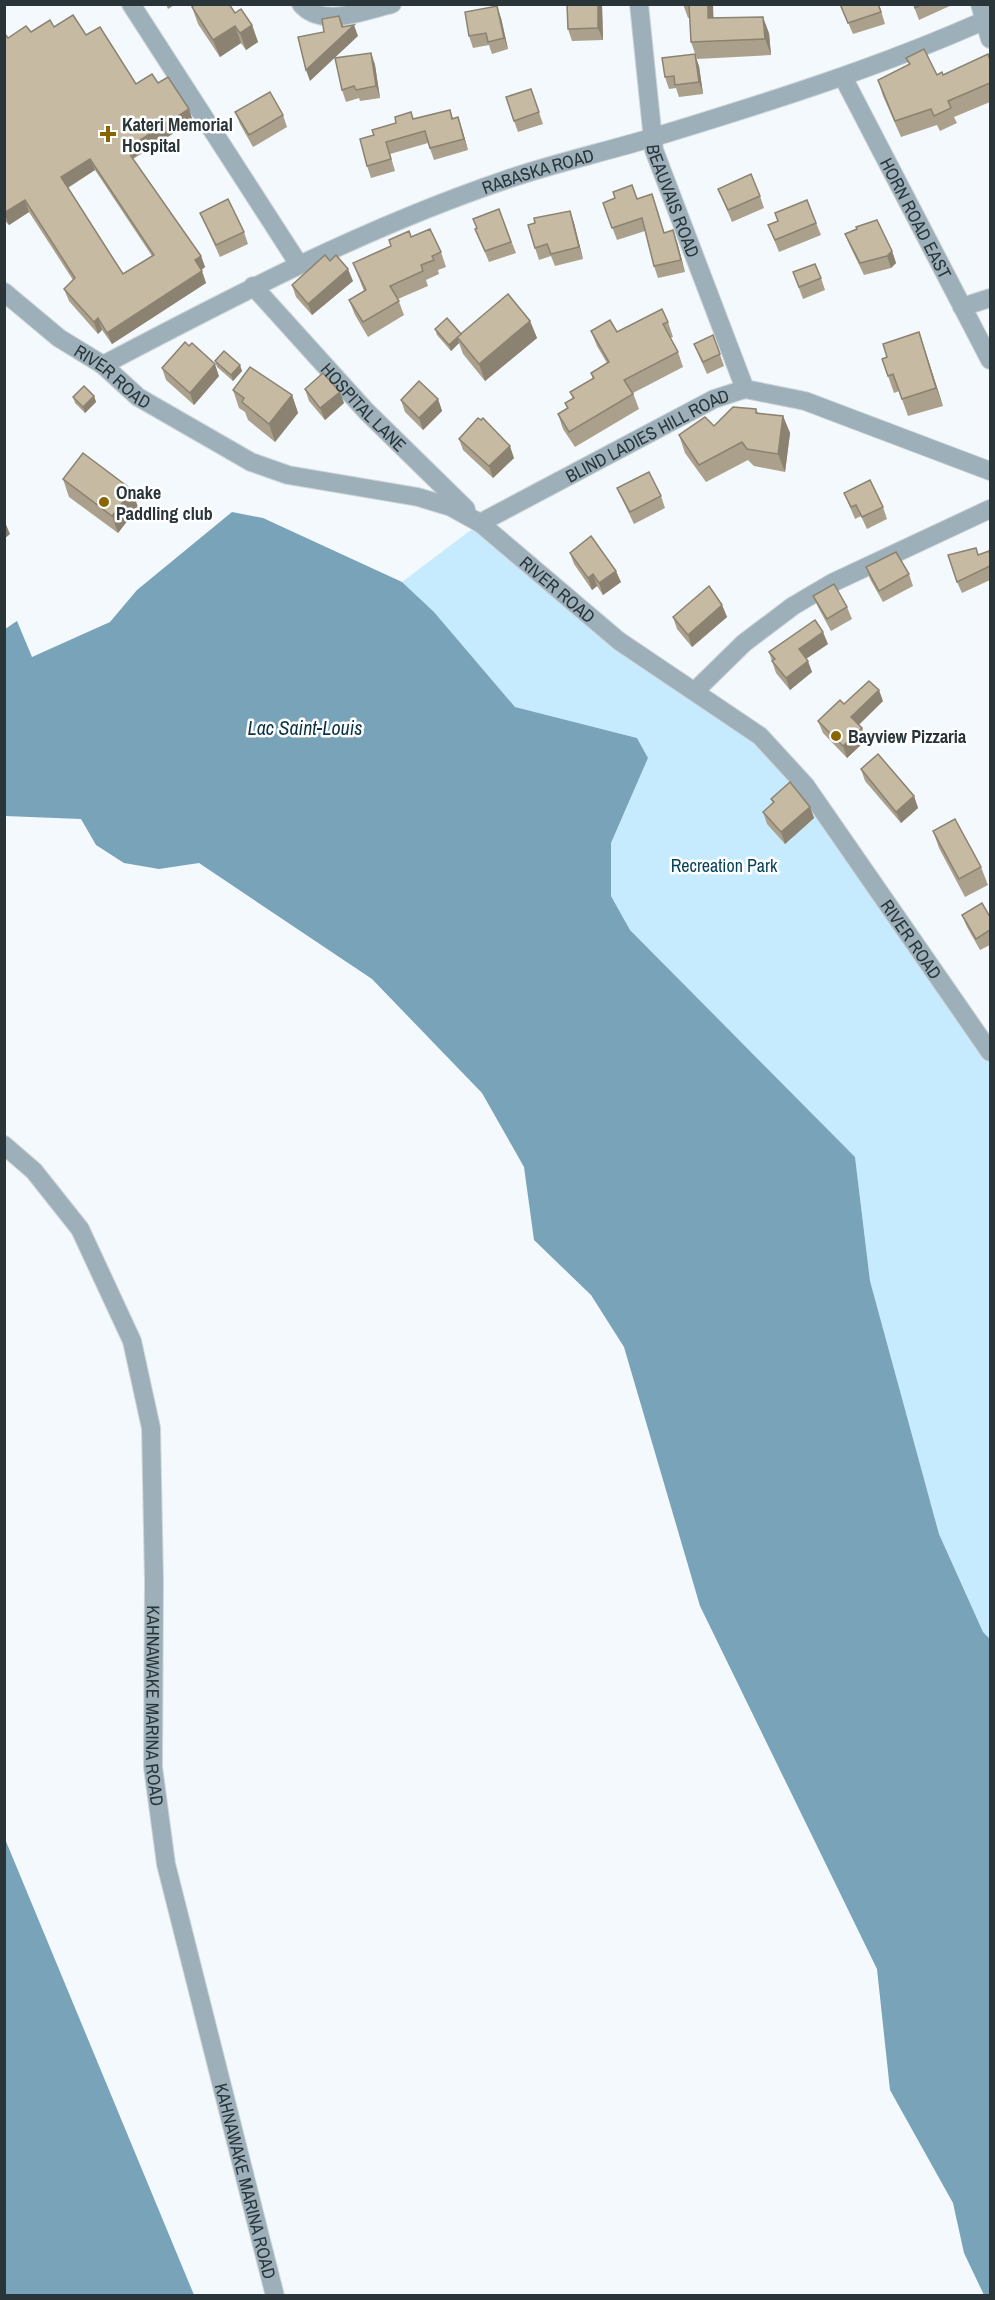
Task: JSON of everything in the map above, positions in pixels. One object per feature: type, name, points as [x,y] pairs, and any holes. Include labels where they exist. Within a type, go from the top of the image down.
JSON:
[{"type":"street","points":[[131,4],[298,264]]},
{"type":"street","points":[[301,4],[308,12],[317,16],[334,17],[392,4]]},
{"type":"street","name":"BEAUVAIS ROAD","points":[[639,4],[651,138],[676,212],[745,389]]},
{"type":"street","points":[[985,14],[990,39]]},
{"type":"street","name":"RABASKA ROAD","points":[[102,365],[298,264],[509,179],[651,138],[843,77],[985,14]]},
{"type":"street","name":"HORN ROAD EAST","points":[[843,77],[990,360]]},
{"type":"street","name":"HOSPITAL LANE","points":[[253,286],[366,411],[480,522]]},
{"type":"street","name":"RIVER ROAD","points":[[4,292],[59,338],[102,365],[138,397],[226,450],[269,470],[418,496],[451,507],[480,522],[619,641],[760,736],[805,785],[990,1052]]},
{"type":"street","points":[[962,307],[990,298]]},
{"type":"street","name":"BLIND LADIES HILL ROAD","points":[[480,522],[714,399],[745,389],[805,401],[990,471]]},
{"type":"street","points":[[695,691],[744,643],[793,606],[832,583],[990,509]]},
{"type":"street","name":"KAHNAWAKE MARINA ROAD","points":[[4,1145],[34,1171],[80,1229],[132,1341],[151,1428],[154,1581],[153,1767],[166,1864],[275,2295]]},
{"type":"green space","name":"Recreation Park","points":[[480,523],[619,641],[760,736],[990,1052],[990,1639],[983,1632],[939,1534],[870,1281],[855,1157],[630,930],[611,896],[611,843],[648,758],[637,738],[515,707],[434,612],[402,582]]},
{"type":"water","name":"Lac Saint-Louis","points":[[232,512],[263,518],[402,582],[434,612],[515,707],[637,738],[648,758],[611,843],[611,896],[630,930],[855,1157],[870,1281],[939,1534],[983,1632],[990,1639],[990,2295],[984,2295],[964,2253],[953,2203],[890,2090],[877,1969],[700,1606],[624,1347],[591,1295],[534,1240],[524,1167],[482,1093],[372,979],[199,863],[159,869],[124,863],[96,845],[81,819],[5,816],[5,629],[17,621],[32,657],[110,622],[137,590]]},
{"type":"water","points":[[5,1839],[194,2295],[5,2295]]},
{"type":"building","points":[[196,4],[229,4],[235,13],[241,9],[252,25],[240,33],[235,26],[213,40],[192,7]]},
{"type":"building","points":[[567,4],[598,4],[598,28],[568,29]]},
{"type":"building","points":[[689,4],[708,4],[708,18],[763,17],[765,39],[691,42]]},
{"type":"building","points":[[840,4],[878,4],[881,12],[848,23]]},
{"type":"building","points":[[497,6],[504,38],[488,42],[486,33],[469,36],[465,12]]},
{"type":"building","points":[[73,15],[86,35],[100,27],[136,84],[152,74],[158,83],[168,77],[189,109],[126,149],[201,256],[195,260],[202,271],[107,333],[98,318],[94,322],[64,289],[75,278],[25,200],[4,213],[4,33],[8,38],[26,26],[31,32],[50,20],[54,27]],"holes":[[[90,159],[154,255],[123,274],[61,177]]]},
{"type":"building","points":[[339,16],[342,27],[354,25],[306,70],[298,37],[324,32],[322,19]]},
{"type":"building","points":[[924,49],[937,75],[942,72],[943,75],[988,54],[990,83],[948,101],[951,108],[934,116],[931,109],[895,121],[878,80],[910,64],[906,58]]},
{"type":"building","points":[[371,53],[376,86],[356,90],[354,86],[342,90],[335,58]]},
{"type":"building","points":[[695,54],[699,82],[675,85],[674,76],[665,77],[662,58]]},
{"type":"building","points":[[531,89],[539,112],[514,121],[506,97]]},
{"type":"building","points":[[270,92],[283,115],[249,135],[235,112]]},
{"type":"building","points":[[450,110],[452,119],[458,117],[464,139],[430,148],[425,131],[386,142],[391,159],[367,166],[360,139],[374,135],[372,130],[396,123],[395,117],[411,112],[413,119]]},
{"type":"building","points":[[751,174],[760,196],[728,210],[718,189]]},
{"type":"building","points":[[632,185],[637,199],[652,194],[664,233],[673,230],[681,260],[654,266],[642,218],[612,228],[603,203],[615,198],[613,192]]},
{"type":"building","points":[[228,199],[244,232],[216,245],[200,213]]},
{"type":"building","points":[[807,200],[816,223],[775,240],[768,225],[778,221],[775,213]]},
{"type":"building","points":[[499,209],[511,242],[485,251],[473,219]]},
{"type":"building","points":[[570,211],[579,247],[551,254],[547,244],[535,248],[528,225],[535,223],[534,218]]},
{"type":"building","points":[[877,220],[892,251],[887,256],[860,263],[845,234],[857,229],[856,227]]},
{"type":"building","points":[[430,229],[441,252],[432,256],[434,260],[421,265],[423,271],[390,286],[399,301],[363,322],[349,300],[366,290],[353,263],[391,246],[389,240],[409,231],[411,237]]},
{"type":"building","points":[[325,255],[330,261],[336,255],[348,269],[308,304],[292,285]]},
{"type":"building","points":[[815,264],[821,278],[799,287],[793,272]]},
{"type":"building","points":[[508,294],[530,321],[479,364],[457,337]]},
{"type":"building","points":[[662,309],[668,322],[663,324],[678,352],[624,380],[633,394],[569,432],[558,414],[568,408],[565,403],[574,398],[570,392],[594,378],[591,373],[609,362],[591,331],[610,320],[617,332]]},
{"type":"building","points":[[447,318],[461,334],[449,345],[435,329]]},
{"type":"building","points":[[919,332],[936,388],[902,399],[893,374],[888,376],[882,359],[887,357],[883,344]]},
{"type":"building","points":[[713,335],[720,354],[703,362],[694,344]]},
{"type":"building","points":[[185,342],[189,346],[192,343],[215,364],[190,393],[162,368]]},
{"type":"building","points":[[224,351],[240,365],[231,375],[215,361]]},
{"type":"building","points":[[250,367],[292,395],[269,424],[242,402],[244,398],[233,390]]},
{"type":"building","points":[[323,373],[340,392],[320,408],[305,389]]},
{"type":"building","points":[[419,381],[438,399],[419,418],[401,400]]},
{"type":"building","points":[[84,386],[94,396],[83,407],[73,397]]},
{"type":"building","points":[[733,407],[756,409],[756,413],[783,416],[778,454],[747,449],[742,442],[699,465],[679,435],[705,417],[714,426]]},
{"type":"building","points":[[478,418],[481,420],[483,418],[510,446],[489,466],[459,439]]},
{"type":"building","points":[[83,453],[132,490],[112,516],[63,479]]},
{"type":"building","points":[[649,472],[661,496],[630,512],[617,488]]},
{"type":"building","points":[[870,480],[883,507],[862,517],[856,505],[851,507],[844,493]]},
{"type":"building","points":[[591,536],[616,571],[599,583],[593,574],[588,578],[570,553]]},
{"type":"building","points":[[976,548],[978,555],[989,551],[990,566],[957,582],[948,555]]},
{"type":"building","points":[[896,552],[909,574],[879,591],[866,567]]},
{"type":"building","points":[[834,584],[847,607],[827,619],[813,596]]},
{"type":"building","points":[[709,586],[722,605],[688,635],[673,617]]},
{"type":"building","points":[[815,620],[823,632],[799,649],[808,661],[786,678],[772,661],[775,659],[769,652]]},
{"type":"building","points":[[869,681],[879,690],[851,717],[862,728],[843,746],[818,721],[840,700],[844,704]]},
{"type":"building","points":[[878,754],[914,796],[896,812],[861,769]]},
{"type":"building","points":[[790,782],[810,807],[781,832],[763,812],[774,802],[771,799]]},
{"type":"building","points":[[955,819],[981,867],[959,879],[933,831]]},
{"type":"building","points":[[982,903],[990,917],[990,930],[976,939],[962,915]]},
{"type":"place","name":"Kateri Memorial Hospital","points":[[108,134]]},
{"type":"place","name":"Onake Paddling club","points":[[104,502]]},
{"type":"place","name":"Bayview Pizzaria","points":[[836,736]]}]
